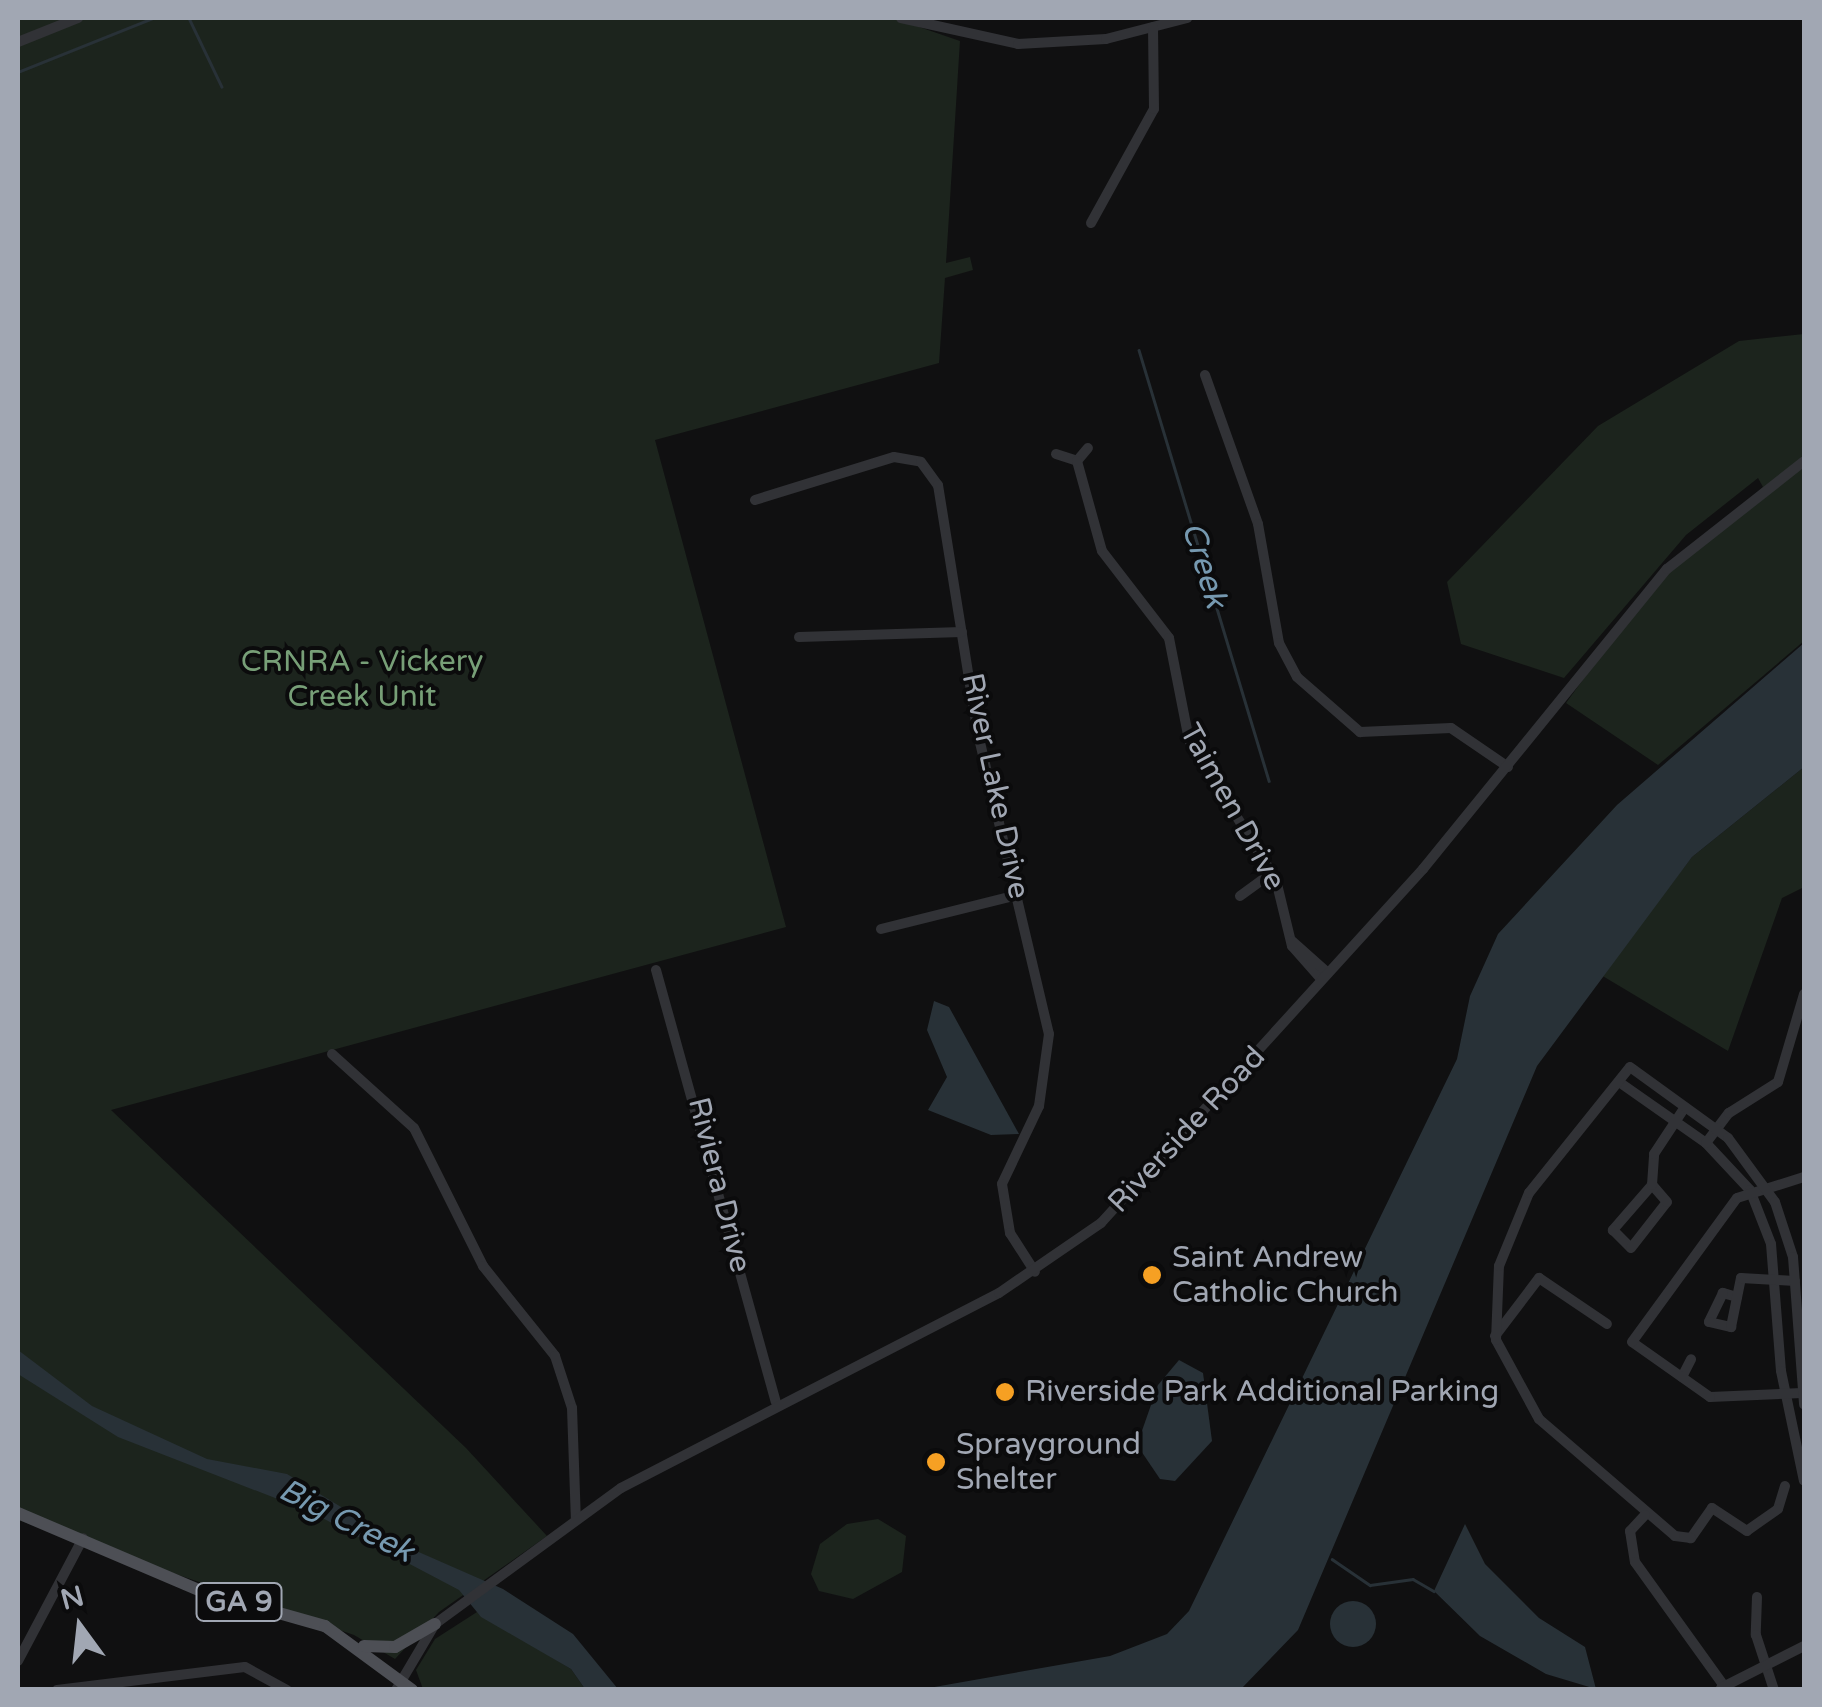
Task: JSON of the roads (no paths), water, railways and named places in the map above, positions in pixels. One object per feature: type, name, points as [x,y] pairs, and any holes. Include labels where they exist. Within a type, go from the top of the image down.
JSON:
[{"type":"main road","name":"GA 9","points":[[18,1512],[84,1537],[191,1587],[355,1642],[402,1688]]},
{"type":"main road","points":[[355,1642],[388,1649],[435,1624]]},
{"type":"street","points":[[18,42],[78,18]]},
{"type":"street","points":[[901,18],[1018,44],[1153,27],[1187,18]]},
{"type":"street","points":[[1091,223],[1154,109],[1153,27]]},
{"type":"street","points":[[1205,375],[1258,524],[1279,642],[1297,677],[1360,732],[1451,728],[1508,766]]},
{"type":"street","points":[[1056,454],[1076,460],[1088,448]]},
{"type":"street","name":"River Lake Drive","points":[[755,500],[894,457],[921,462],[938,485],[962,632],[1050,1057],[1002,1200],[1035,1272]]},
{"type":"street","name":"Taimen Drive","points":[[1076,460],[1102,550],[1167,632],[1189,740],[1272,874],[1292,941],[1325,976]]},
{"type":"street","name":"Riverside Road","points":[[402,1688],[435,1624],[576,1520],[776,1402],[1035,1272],[1158,1170],[1508,766],[1667,570],[1804,461]]},
{"type":"street","points":[[799,637],[962,632]]},
{"type":"street","points":[[1240,896],[1272,874]]},
{"type":"street","points":[[881,929],[1017,895]]},
{"type":"street","name":"Riviera Drive","points":[[656,970],[776,1402]]},
{"type":"street","points":[[1706,1143],[1716,1129],[1778,1082],[1804,994]]},
{"type":"street","points":[[332,1054],[414,1128],[483,1266],[555,1356],[572,1408],[576,1520]]},
{"type":"street","points":[[1786,1486],[1778,1509],[1747,1530],[1712,1508],[1691,1538],[1644,1515],[1540,1419],[1495,1336],[1498,1266],[1529,1194],[1630,1067],[1716,1129],[1766,1185],[1795,1281],[1803,1392],[1785,1399],[1710,1396],[1632,1342],[1750,1190],[1766,1185],[1804,1177]]},
{"type":"street","points":[[1619,1082],[1706,1143],[1750,1190],[1777,1279],[1785,1399],[1804,1481]]},
{"type":"street","points":[[1652,1185],[1667,1202],[1631,1248],[1613,1230],[1652,1185],[1654,1154],[1686,1107]]},
{"type":"street","points":[[1495,1336],[1539,1278],[1607,1324]]},
{"type":"street","points":[[1737,1297],[1741,1278],[1795,1281]]},
{"type":"street","points":[[1682,1377],[1691,1360]]},
{"type":"street","points":[[1644,1515],[1630,1531],[1635,1562],[1722,1688],[1804,1646]]},
{"type":"street","points":[[18,1661],[84,1537]]},
{"type":"street","points":[[1757,1597],[1766,1664],[1774,1690]]},
{"type":"street","points":[[56,1690],[245,1667],[287,1690]]},
{"type":"water","points":[[1804,643],[1804,767],[1692,857],[1537,1066],[1298,1630],[1241,1689],[923,1689],[1110,1656],[1167,1634],[1189,1611],[1457,1059],[1470,996],[1498,934],[1617,805]]},
{"type":"water","points":[[934,1001],[949,1007],[1019,1134],[991,1135],[928,1110],[947,1077],[927,1030]]},
{"type":"water","points":[[18,1350],[92,1406],[207,1459],[287,1474],[405,1546],[503,1589],[573,1634],[618,1689],[585,1689],[571,1669],[481,1617],[459,1590],[311,1512],[118,1437],[18,1374]]},
{"type":"water","points":[[1179,1360],[1203,1373],[1212,1441],[1175,1481],[1160,1479],[1137,1445],[1158,1385]]},
{"type":"water","points":[[1465,1524],[1485,1564],[1539,1618],[1585,1647],[1596,1689],[1546,1674],[1480,1636],[1434,1591]]},
{"type":"water","points":[[1353,1601],[1369,1608],[1376,1624],[1369,1640],[1353,1647],[1337,1640],[1330,1624],[1337,1608]]},
{"type":"waterway","name":"Big Creek","points":[[18,72],[153,18]]},
{"type":"waterway","points":[[189,18],[222,87]]},
{"type":"waterway","name":"Creek","points":[[1139,350],[1269,781]]},
{"type":"waterway","points":[[1332,1559],[1370,1585],[1413,1579],[1434,1591]]},
{"type":"place","name":"Saint Andrew Catholic Church","points":[[1152,1275]]},
{"type":"place","name":"Riverside Park Additional Parking","points":[[1005,1392]]},
{"type":"place","name":"Sprayground Shelter","points":[[936,1462]]},
{"type":"park label","name":"CRNRA - Vickery Creek Unit","points":[[362,679]]}]
